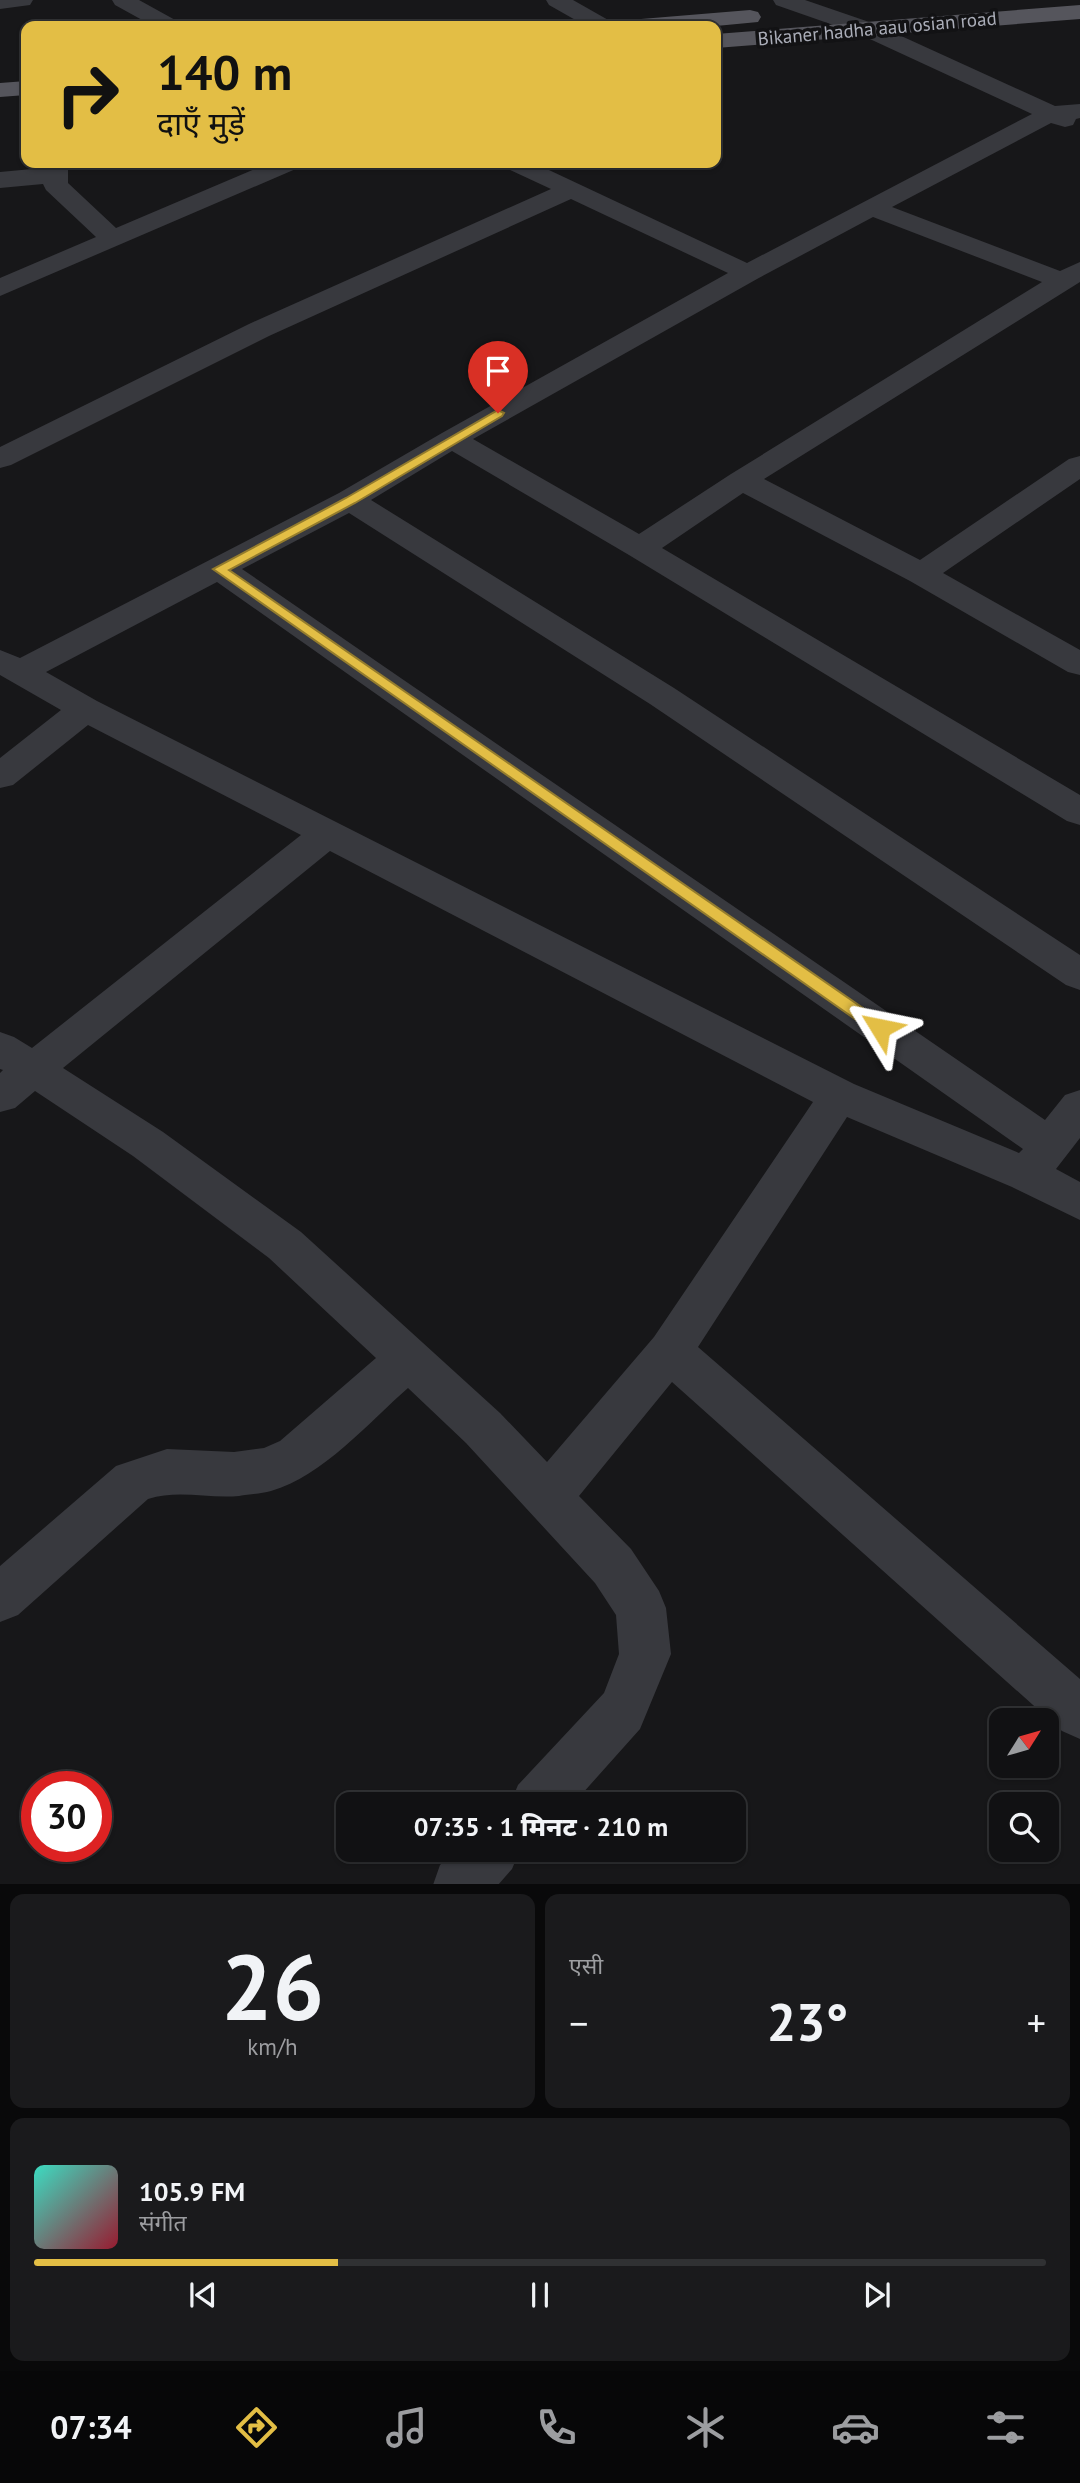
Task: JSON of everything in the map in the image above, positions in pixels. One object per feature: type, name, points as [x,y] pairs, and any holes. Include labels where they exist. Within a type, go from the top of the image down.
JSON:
[{"type":"main road","name":"Bikaner hadha aau osian road","points":[[699,21],[815,11]]},
{"type":"main road","name":"Bikaner hadha aau osian road","points":[[721,40],[867,18],[1080,12]]},
{"type":"main road","points":[[0,75],[21,73]]},
{"type":"main road","points":[[0,90],[21,88]]},
{"type":"street","points":[[0,2],[22,0]]},
{"type":"street","points":[[123,0],[160,21]]},
{"type":"street","points":[[557,0],[593,21]]},
{"type":"street","points":[[784,0],[815,11],[867,18],[1049,114],[1080,126]]},
{"type":"street","points":[[10,666],[220,569],[351,500],[452,439],[748,273],[1049,114],[1080,111]]},
{"type":"street","points":[[0,288],[277,168]]},
{"type":"street","points":[[525,168],[748,273]]},
{"type":"street","points":[[0,180],[55,169],[55,186],[113,239]]},
{"type":"street","points":[[0,459],[259,330],[570,190]]},
{"type":"street","points":[[872,208],[1071,276]]},
{"type":"street","points":[[640,548],[742,480],[1071,276]]},
{"type":"street","points":[[452,439],[640,548],[1080,812]]},
{"type":"street","points":[[922,574],[1080,465]]},
{"type":"street","points":[[742,480],[1076,658]]},
{"type":"street","points":[[351,500],[662,696],[1080,975]]},
{"type":"street","points":[[220,569],[1038,1160],[1080,1202]]},
{"type":"street","points":[[10,666],[85,709],[839,1096],[1038,1160]]},
{"type":"street","points":[[0,776],[85,709]]},
{"type":"street","points":[[328,833],[12,1071],[148,1144],[285,1245],[483,1428],[613,1566],[641,1608],[645,1654],[622,1711],[548,1792]]},
{"type":"street","points":[[549,1496],[670,1351],[839,1096]]},
{"type":"street","points":[[1038,1160],[1080,1107]]},
{"type":"street","points":[[670,1351],[1080,1713]]},
{"type":"street","points":[[0,1598],[132,1482],[167,1471],[234,1474],[269,1469],[297,1456],[408,1359]]},
{"type":"street","points":[[461,1884],[482,1862]]},
{"type":"route","points":[[498,413],[351,500],[220,569],[880,1028]]}]
